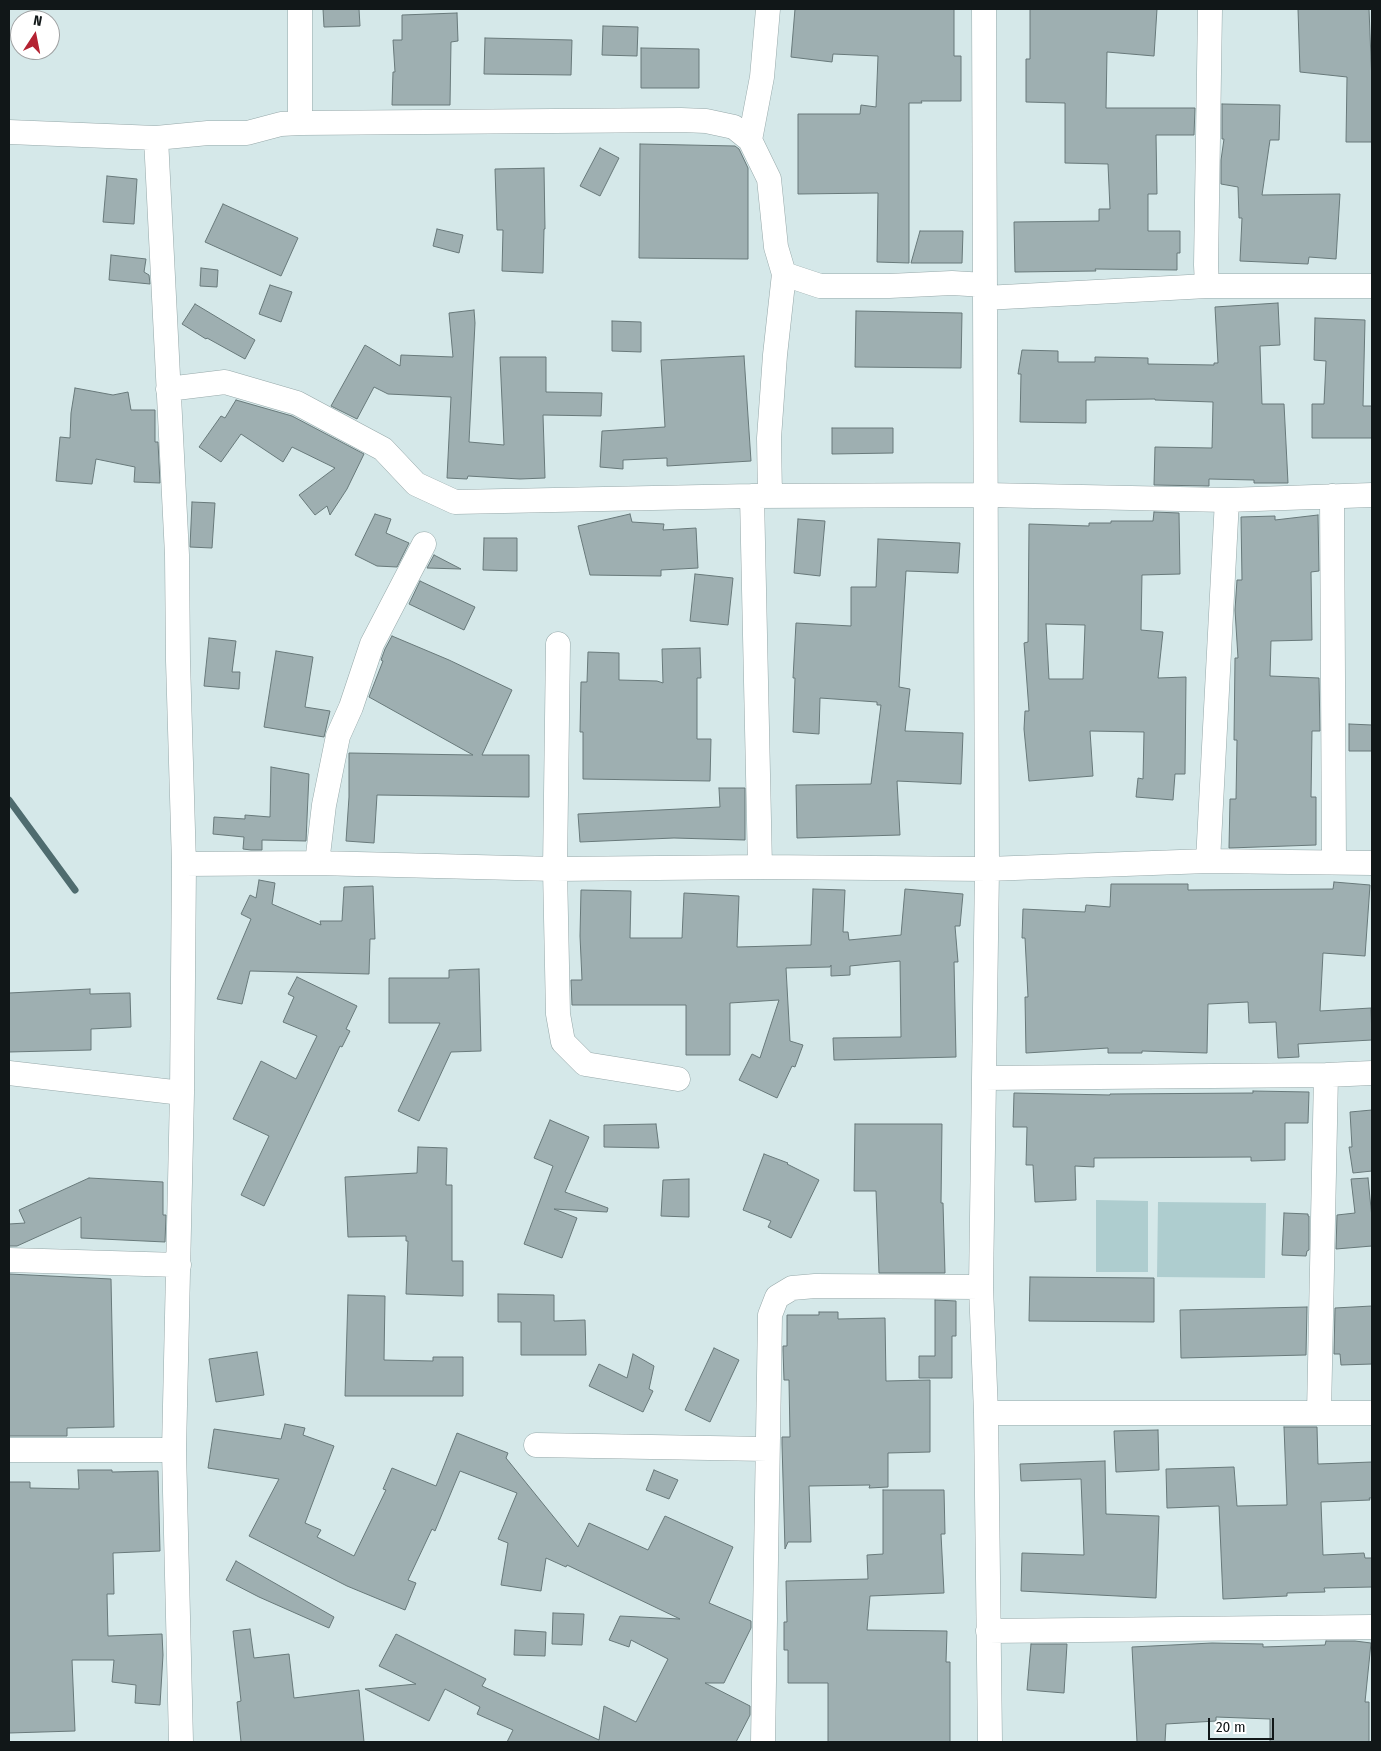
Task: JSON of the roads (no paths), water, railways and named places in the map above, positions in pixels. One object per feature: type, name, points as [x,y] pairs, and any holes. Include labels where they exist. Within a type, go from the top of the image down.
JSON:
[{"type":"street","points":[[300,9],[300,123]]},
{"type":"street","points":[[750,140],[762,77],[768,9]]},
{"type":"street","points":[[984,9],[987,869],[982,1288],[986,1414],[990,1742]]},
{"type":"street","points":[[1206,286],[1210,9]]},
{"type":"street","points":[[9,132],[156,138],[208,133],[247,133],[281,124],[300,123],[698,121],[734,127],[750,140],[769,179],[776,247],[784,274],[774,355],[769,438],[761,496],[760,867]]},
{"type":"street","points":[[156,138],[177,555],[184,864],[182,1093],[174,1450],[180,1742]]},
{"type":"street","points":[[784,274],[820,286],[889,286],[952,283],[985,292],[1206,286],[1372,286]]},
{"type":"street","points":[[168,389],[225,382],[297,403],[383,449],[416,484],[455,502],[761,496],[986,496],[1227,500],[1372,495]]},
{"type":"street","points":[[1332,496],[1334,862]]},
{"type":"street","points":[[1208,861],[1227,500]]},
{"type":"street","points":[[317,863],[324,804],[338,736],[351,707],[372,644],[424,544]]},
{"type":"street","points":[[558,644],[555,869],[558,1014],[563,1042],[586,1064],[678,1078]]},
{"type":"street","points":[[184,864],[317,863],[555,869],[760,867],[987,869],[1208,861],[1372,862]]},
{"type":"street","points":[[9,1073],[182,1093]]},
{"type":"street","points":[[984,1078],[1372,1073]]},
{"type":"street","points":[[1319,1413],[1326,1075]]},
{"type":"street","points":[[9,1260],[179,1265]]},
{"type":"street","points":[[763,1742],[770,1315],[777,1297],[792,1288],[815,1286],[982,1288]]},
{"type":"street","points":[[986,1414],[1372,1413]]},
{"type":"street","points":[[536,1445],[768,1449]]},
{"type":"street","points":[[9,1450],[174,1450]]},
{"type":"street","points":[[988,1631],[1372,1627]]},
{"type":"waterway","points":[[9,800],[75,890]]}]
